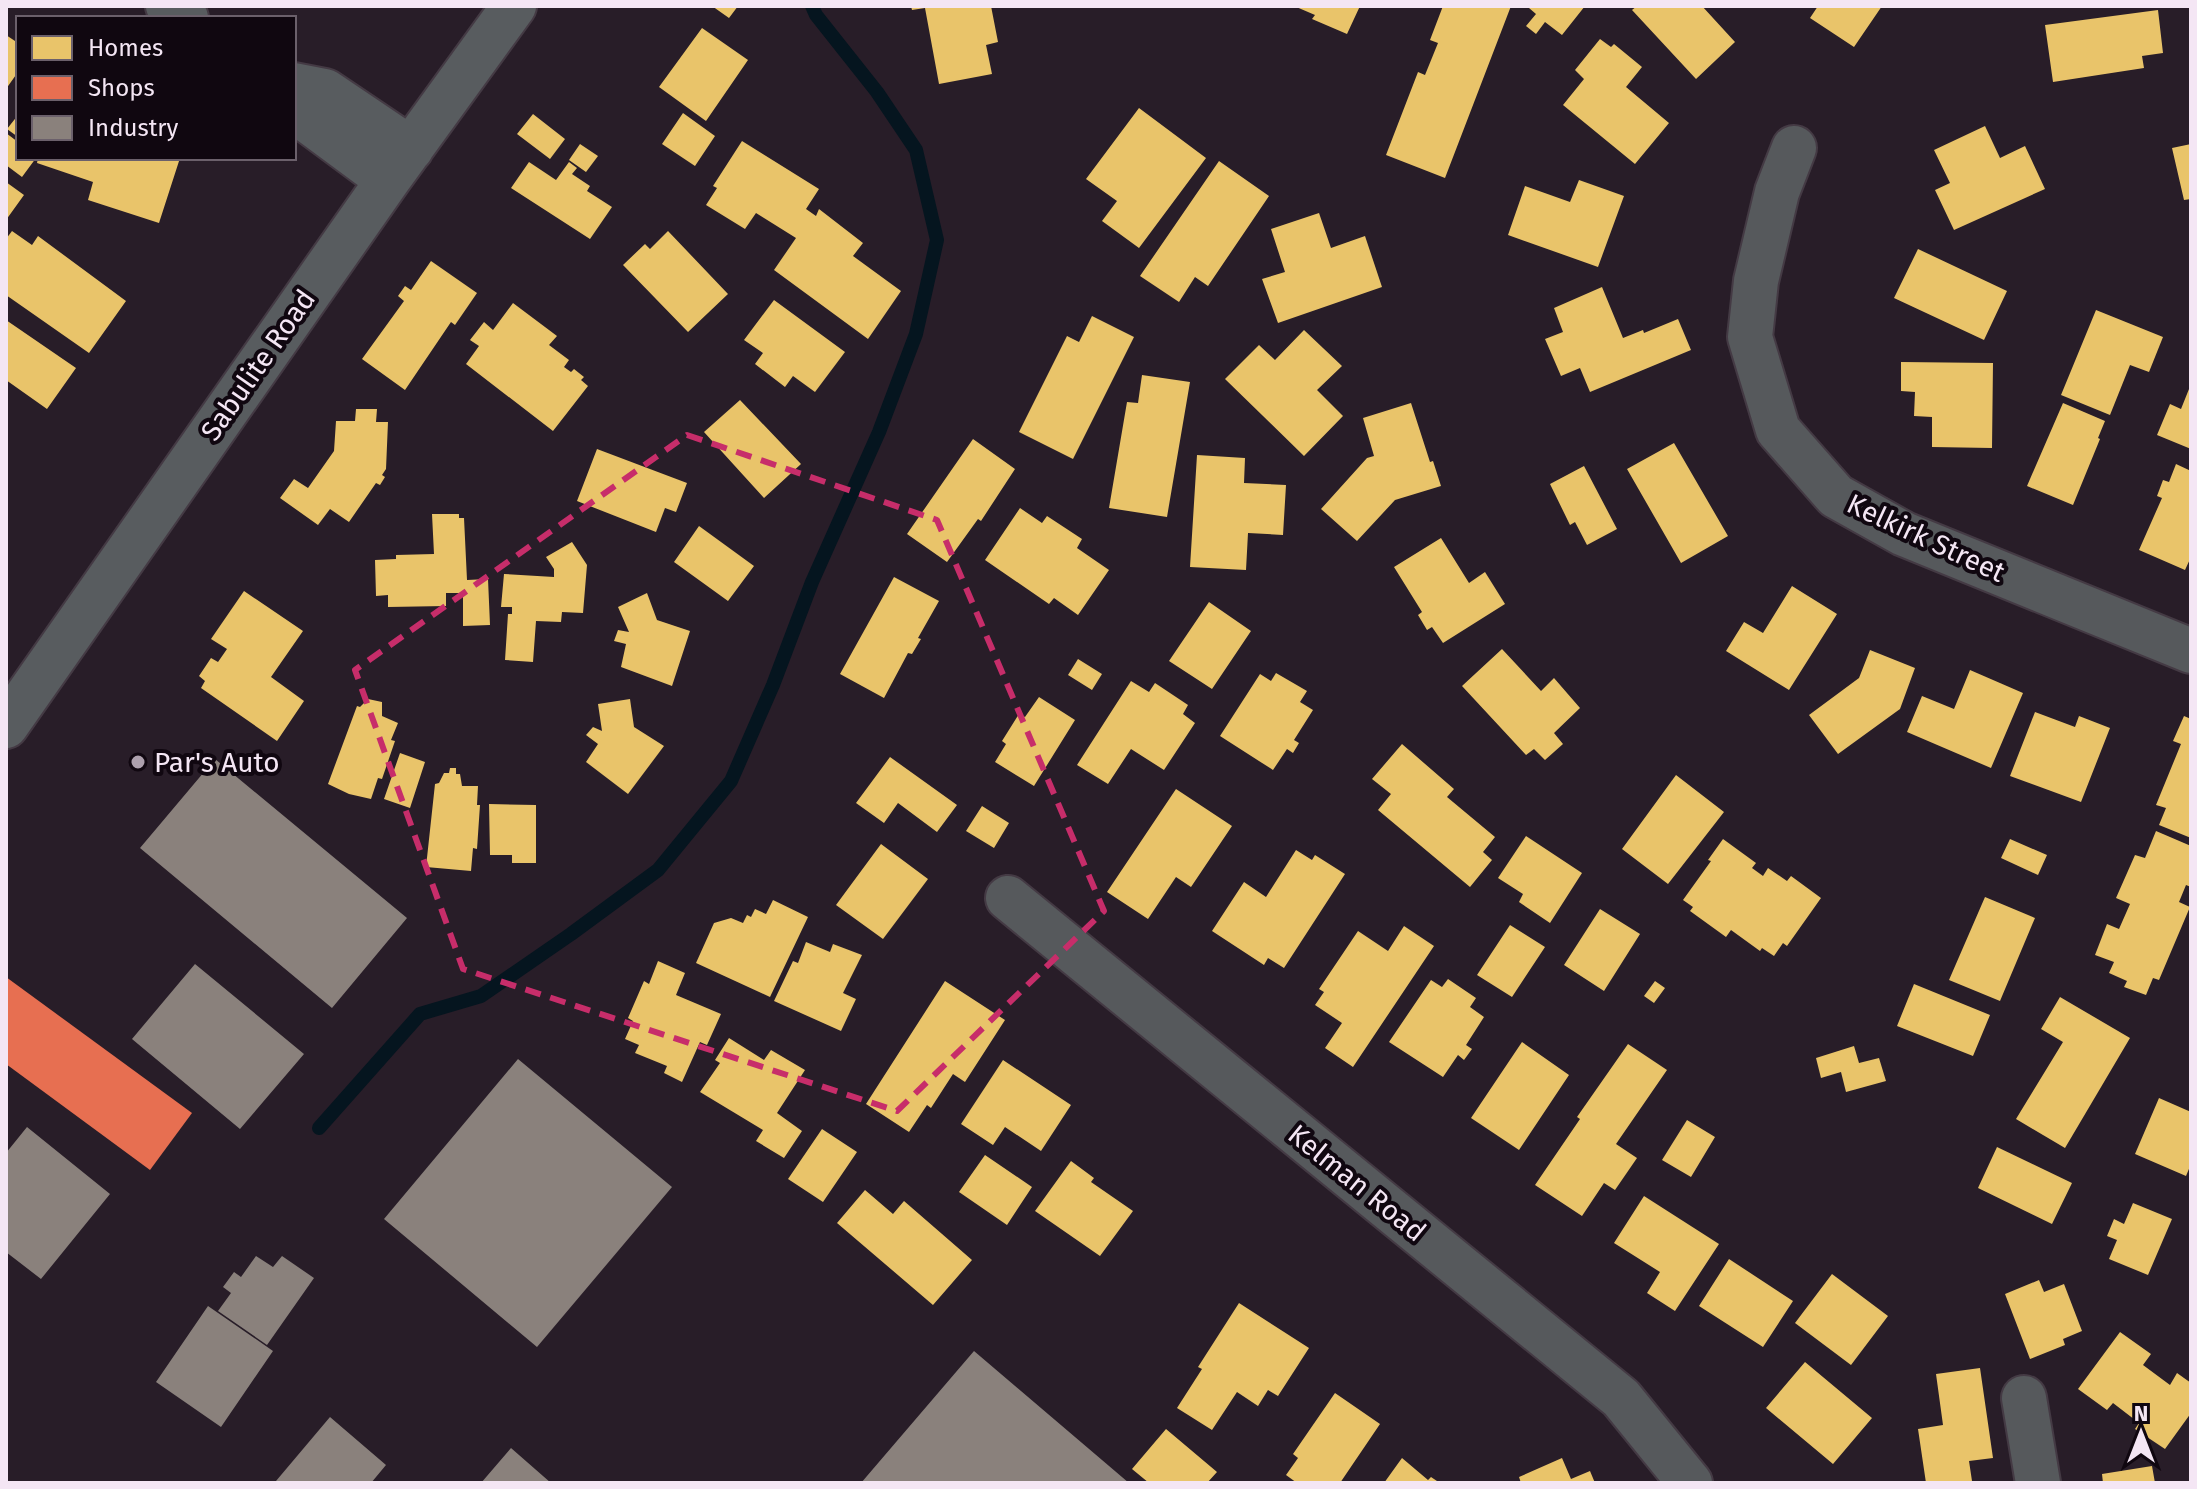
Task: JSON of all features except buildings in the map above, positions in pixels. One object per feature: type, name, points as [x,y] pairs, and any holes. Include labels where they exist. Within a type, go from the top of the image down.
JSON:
[{"type":"street","name":"Sabulite Road","points":[[6,726],[514,6]]},
{"type":"street","points":[[296,85],[325,91],[400,165]]},
{"type":"street","points":[[296,102],[307,120],[400,165]]},
{"type":"street","name":"Kelkirk Street","points":[[1794,148],[1777,192],[1756,281],[1750,337],[1778,430],[1836,496],[1904,534],[2191,651]]},
{"type":"street","name":"Kelman Road","points":[[1008,898],[1621,1398],[1690,1483]]},
{"type":"street","points":[[2024,1398],[2038,1483]]},
{"type":"highlighted area","points":[[687,435],[937,520],[1104,911],[897,1111],[463,969],[355,670]]},
{"type":"waterway","points":[[319,1128],[420,1014],[481,996],[658,870],[731,781],[773,685],[812,582],[879,432],[916,334],[937,240],[916,150],[812,6]]},
{"type":"place","name":"Par's Auto","points":[[138,762]]}]
